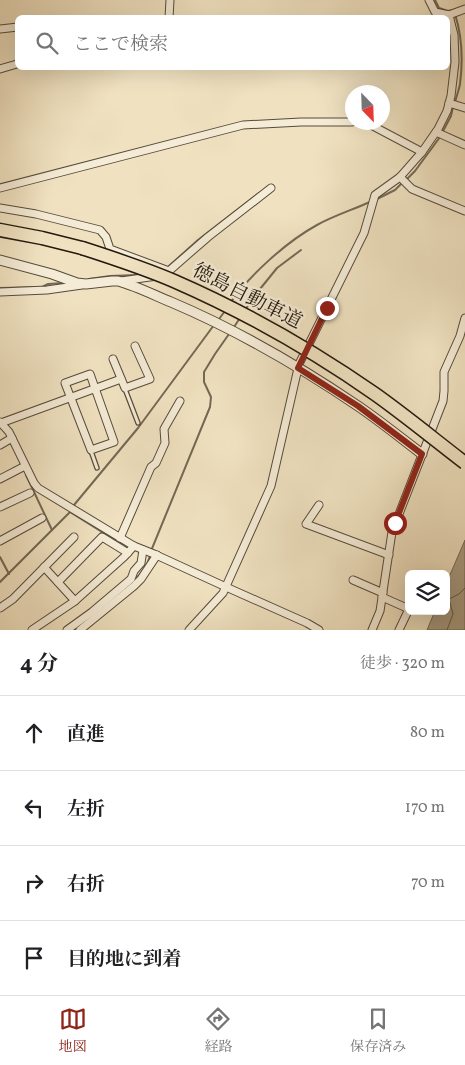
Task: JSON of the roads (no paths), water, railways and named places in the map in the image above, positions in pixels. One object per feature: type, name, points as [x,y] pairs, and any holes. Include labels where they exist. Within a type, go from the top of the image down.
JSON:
[{"type":"highway","name":"徳島自動車道","points":[[0,231],[42,238],[82,248],[172,280],[212,298],[320,358],[375,394],[465,463]]},
{"type":"street","points":[[169,15],[170,0]]},
{"type":"street","points":[[429,0],[435,12],[448,14]]},
{"type":"street","points":[[445,15],[465,9]]},
{"type":"street","points":[[190,630],[226,588],[271,486],[298,368],[364,232],[375,195],[403,181],[436,132],[446,112],[455,62],[454,35],[450,21]]},
{"type":"street","points":[[0,29],[15,27]]},
{"type":"street","points":[[0,69],[15,65]]},
{"type":"street","points":[[449,103],[465,108]]},
{"type":"street","points":[[0,188],[244,125],[345,122]]},
{"type":"street","points":[[380,130],[422,152]]},
{"type":"street","points":[[436,132],[465,145]]},
{"type":"street","points":[[403,181],[412,189],[465,211]]},
{"type":"street","points":[[0,292],[47,290],[155,277],[169,271],[208,237],[271,188]]},
{"type":"street","points":[[0,208],[36,214],[100,230],[106,238],[110,249],[169,271]]},
{"type":"street","points":[[0,260],[86,284]]},
{"type":"street","points":[[118,281],[199,314],[259,344],[358,406],[422,454]]},
{"type":"street","points":[[375,629],[383,595],[392,532],[437,419],[443,401],[444,372],[460,336],[465,318]]},
{"type":"street","points":[[113,359],[125,388],[150,379],[135,346]]},
{"type":"street","points":[[90,374],[114,442],[91,450],[71,397],[65,383],[90,374]]},
{"type":"street","points":[[121,379],[1,422],[9,432],[34,483],[38,488],[134,546],[319,630]]},
{"type":"street","points":[[120,538],[151,467],[156,463],[165,443],[164,429],[180,401]]},
{"type":"street","points":[[0,445],[12,438]]},
{"type":"street","points":[[0,478],[25,466]]},
{"type":"street","points":[[0,507],[30,492]]},
{"type":"street","points":[[319,504],[306,524],[389,555]]},
{"type":"street","points":[[0,542],[42,518]]},
{"type":"street","points":[[58,582],[102,537],[128,553]]},
{"type":"street","points":[[0,608],[13,599],[74,538]]},
{"type":"street","points":[[32,630],[75,602],[134,546]]},
{"type":"street","points":[[80,630],[94,615],[135,580],[150,553]]},
{"type":"street","points":[[135,580],[134,571],[150,553]]},
{"type":"street","points":[[44,567],[75,602]]},
{"type":"street","points":[[353,580],[405,607]]},
{"type":"street","points":[[67,630],[94,615]]},
{"type":"street","points":[[399,630],[406,615]]},
{"type":"lane","points":[[125,388],[138,422]]},
{"type":"lane","points":[[91,450],[97,468]]},
{"type":"water","points":[[465,540],[465,630],[427,630],[433,615],[450,615],[450,575]]},
{"type":"waterway","points":[[435,0],[439,8],[448,11],[453,10]]},
{"type":"waterway","points":[[455,14],[462,58],[460,84],[455,103]]},
{"type":"waterway","points":[[442,133],[451,116],[453,107]]},
{"type":"waterway","points":[[406,180],[440,137]]},
{"type":"waterway","points":[[377,199],[395,190],[402,183]]},
{"type":"waterway","points":[[169,266],[198,240],[259,193]]},
{"type":"waterway","points":[[230,303],[258,270],[293,240],[323,222],[370,202]]},
{"type":"waterway","points":[[245,310],[277,268],[301,250]]},
{"type":"waterway","points":[[89,279],[136,275]]},
{"type":"waterway","points":[[0,288],[42,287],[48,284],[63,283]]},
{"type":"waterway","points":[[219,319],[225,311]]},
{"type":"waterway","points":[[234,327],[240,318]]},
{"type":"waterway","points":[[74,505],[138,428],[214,325]]},
{"type":"waterway","points":[[151,551],[210,407],[211,397],[204,382],[204,372],[229,334]]},
{"type":"waterway","points":[[26,475],[52,530]]},
{"type":"waterway","points":[[0,582],[70,512],[126,547]]},
{"type":"waterway","points":[[134,580],[144,569],[150,556]]},
{"type":"waterway","points":[[0,557],[9,574]]},
{"type":"waterway","points":[[73,630],[86,620]]}]
